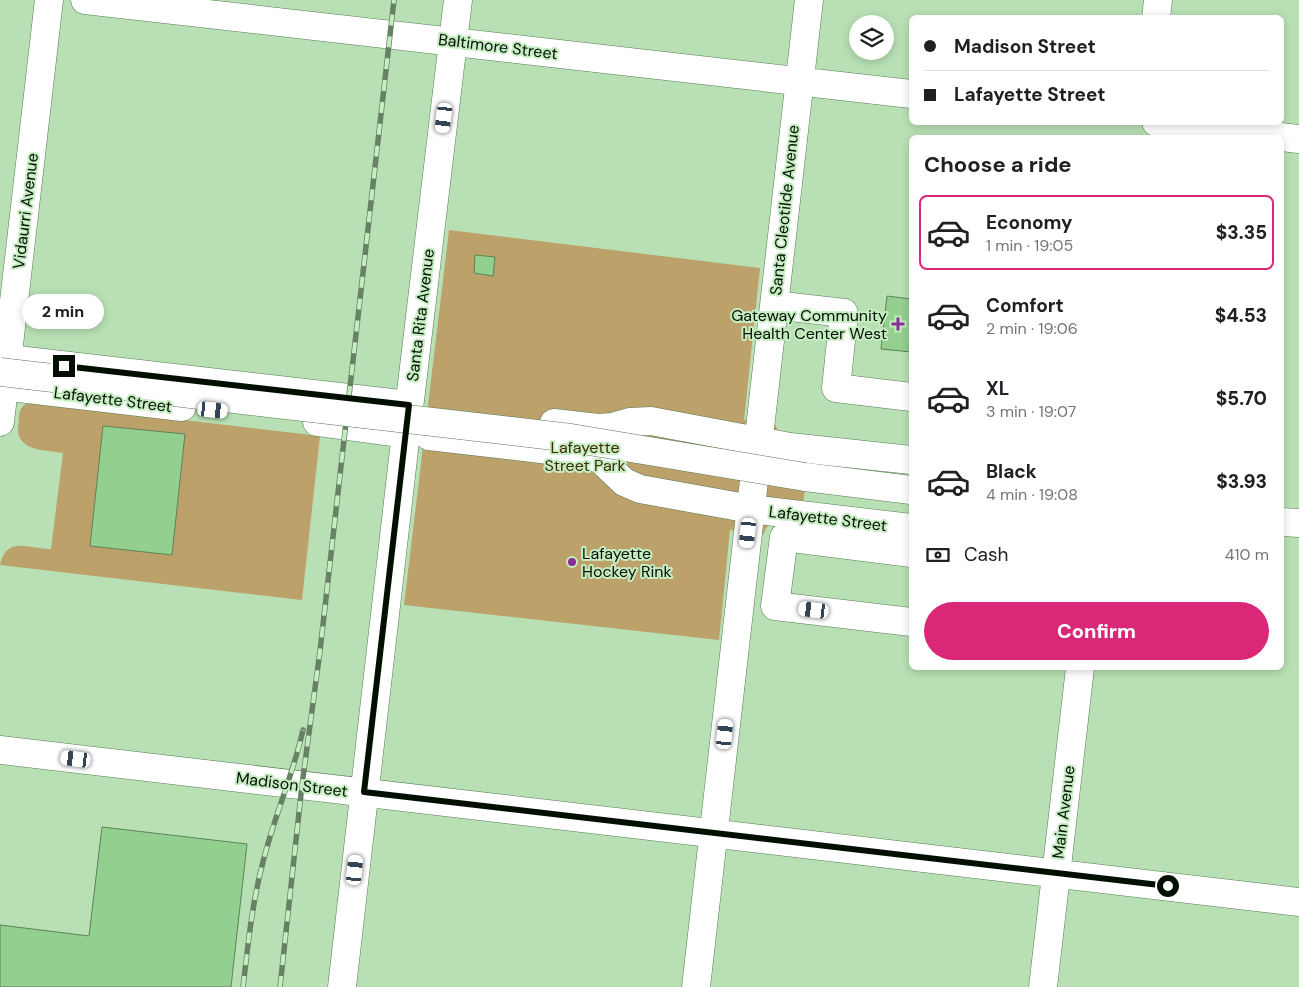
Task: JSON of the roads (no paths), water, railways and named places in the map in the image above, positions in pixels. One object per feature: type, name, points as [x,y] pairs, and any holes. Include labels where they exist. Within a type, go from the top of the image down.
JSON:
[{"type":"street","name":"Vidaurri Avenue","points":[[0,422],[2,372],[49,0]]},
{"type":"street","name":"Baltimore Street","points":[[84,0],[909,94]]},
{"type":"street","name":"Santa Rita Avenue","points":[[342,987],[364,792],[421,407],[458,0]]},
{"type":"street","name":"Santa Cleotilde Avenue","points":[[696,987],[809,0]]},
{"type":"street","points":[[1156,15],[1158,0]]},
{"type":"street","points":[[1181,125],[1265,135]]},
{"type":"street","points":[[1284,137],[1299,139]]},
{"type":"street","points":[[774,306],[844,313],[836,388],[909,397]]},
{"type":"street","name":"Lafayette Street","points":[[2,372],[421,407],[598,428],[612,427],[630,422],[651,421],[760,432],[790,447],[909,460]]},
{"type":"street","name":"Lafayette Street","points":[[2,372],[417,435],[583,454],[600,460],[624,482],[749,521],[909,528]]},
{"type":"street","points":[[2,372],[571,438],[806,477],[909,490]]},
{"type":"street","points":[[1284,522],[1299,523]]},
{"type":"street","points":[[909,553],[784,537],[775,606],[909,622]]},
{"type":"street","points":[[743,576],[778,580]]},
{"type":"street","name":"Main Avenue","points":[[1043,987],[1080,670]]},
{"type":"street","name":"Madison Street","points":[[0,750],[1299,902]]},
{"type":"railway","points":[[280,987],[394,0]]},
{"type":"railway","points":[[243,987],[259,877],[267,845],[303,730]]},
{"type":"place","name":"Gateway Community Health Center West","points":[[898,324]]},
{"type":"place","name":"Lafayette Hockey Rink","points":[[572,562]]},
{"type":"park label","name":"Lafayette Street Park","points":[[585,456]]}]
